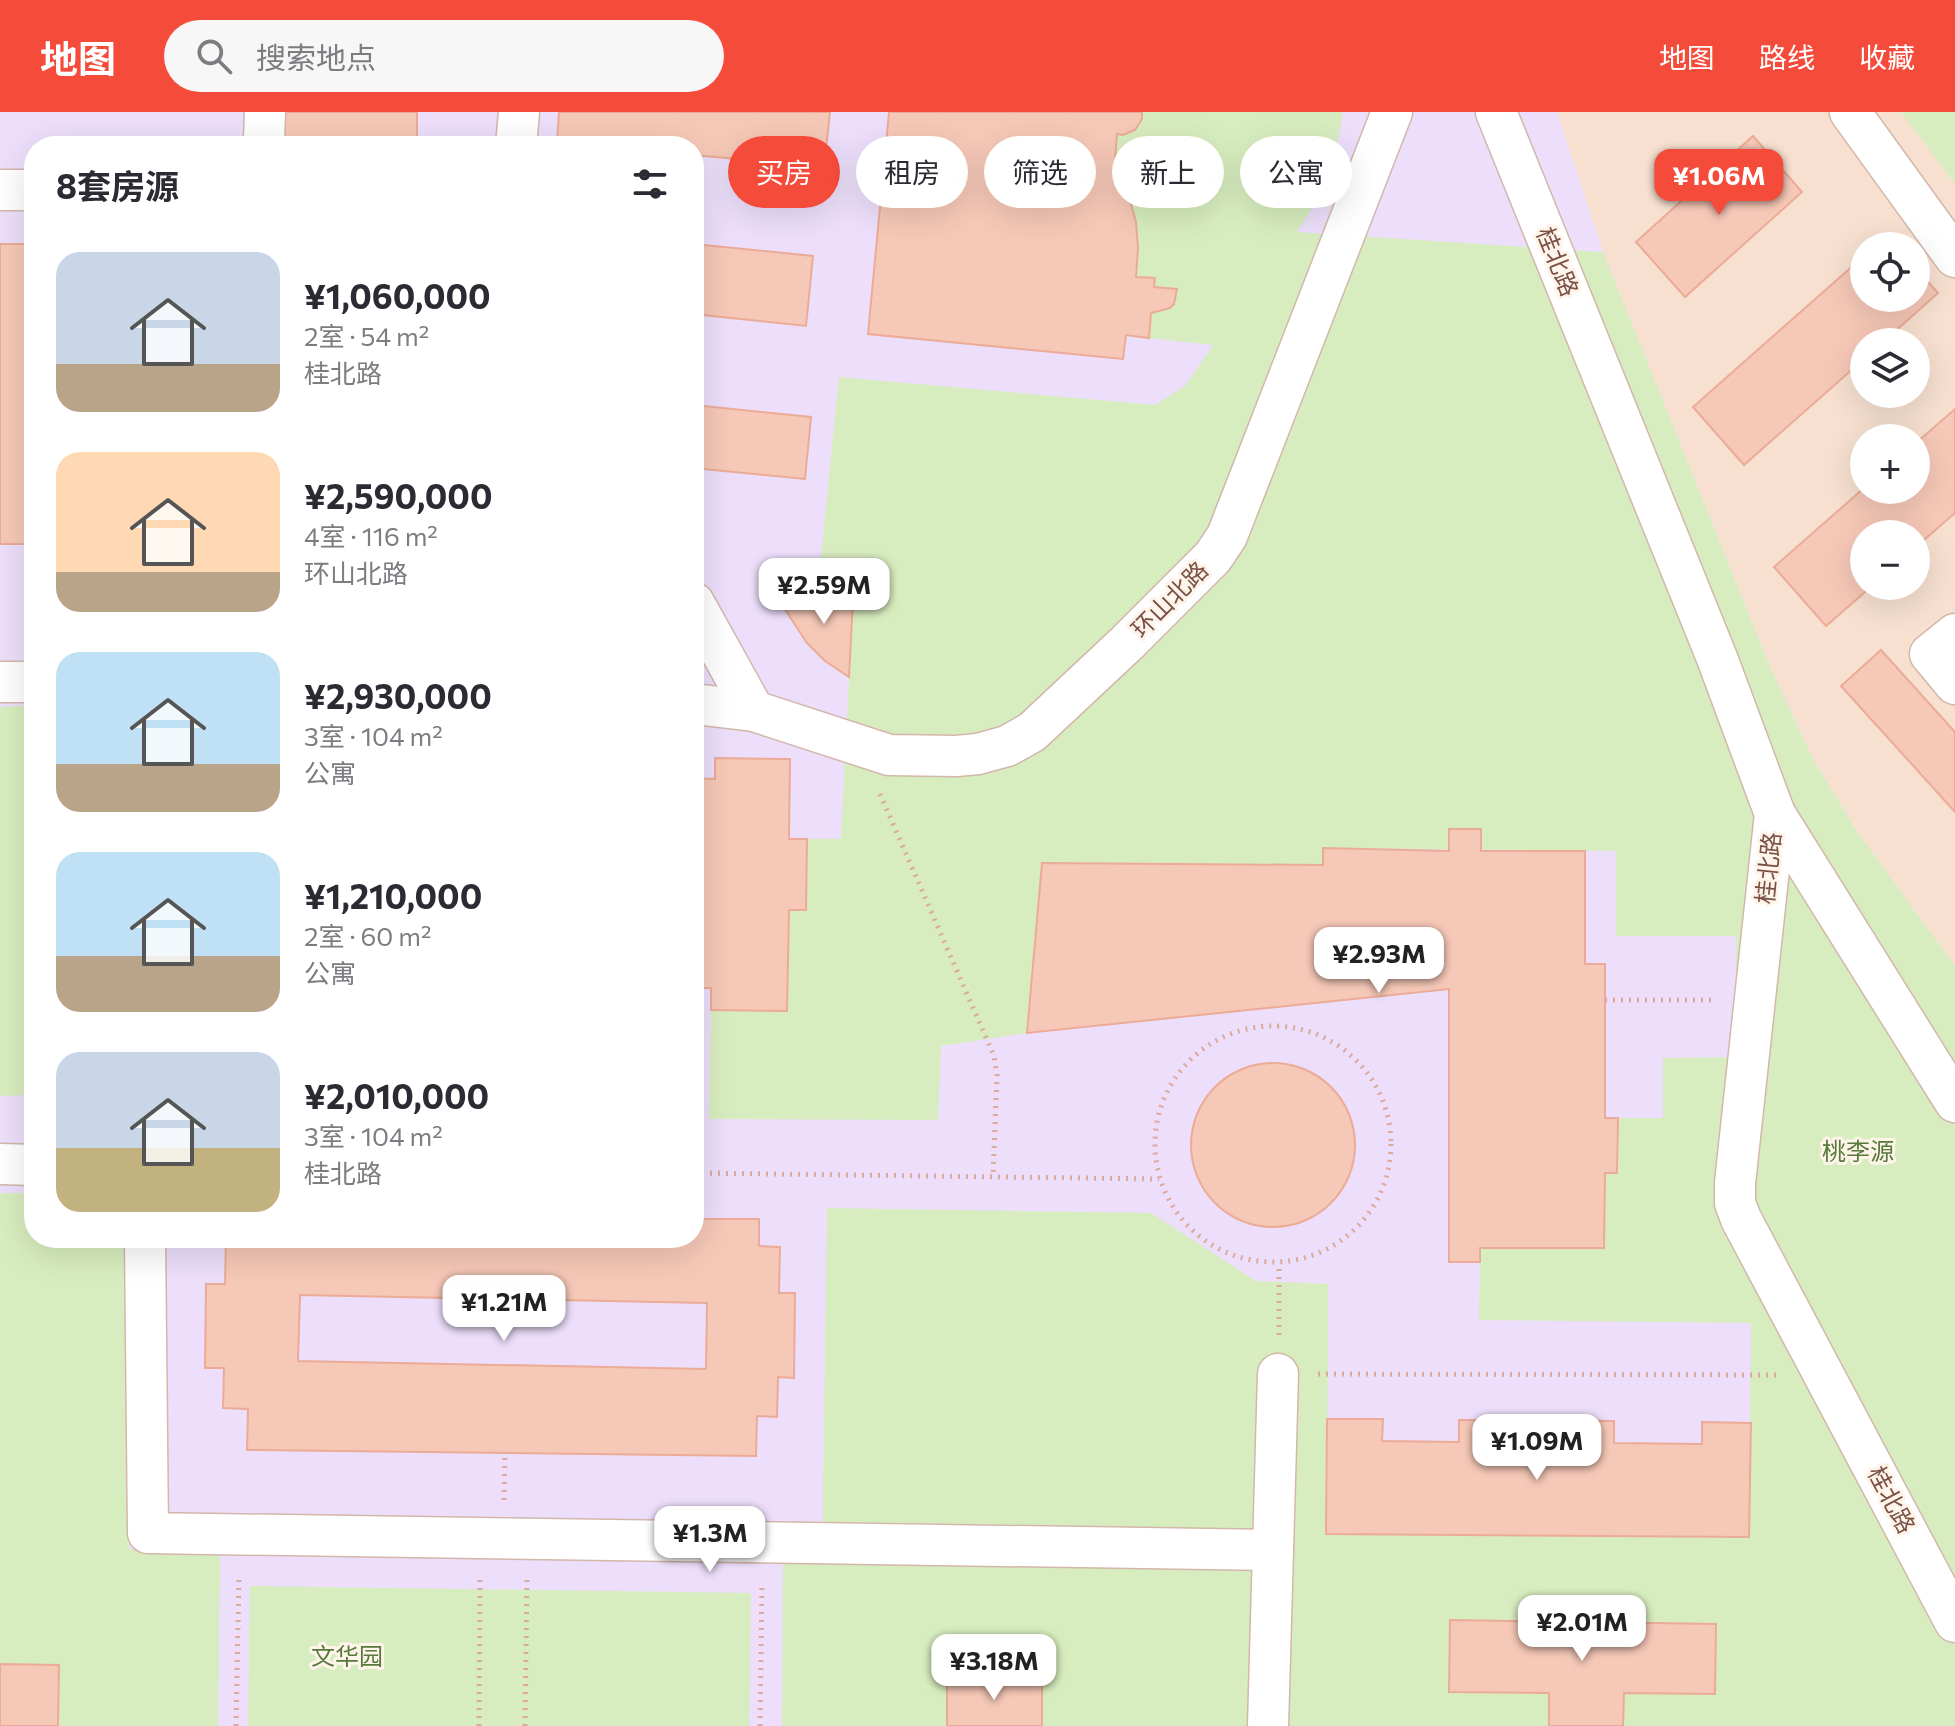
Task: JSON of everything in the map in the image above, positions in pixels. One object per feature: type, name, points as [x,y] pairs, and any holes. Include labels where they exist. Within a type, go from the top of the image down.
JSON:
[{"type":"street","points":[[264,136],[265,112]]},
{"type":"street","points":[[517,136],[519,112]]},
{"type":"street","name":"环山北路","points":[[704,705],[754,711],[889,755],[978,754],[1007,746],[1032,732],[1213,557],[1227,536],[1392,112]]},
{"type":"street","name":"桂北路","points":[[1496,112],[1712,644],[1775,814],[1735,1203],[1955,1622]]},
{"type":"street","points":[[1850,112],[1955,257]]},
{"type":"street","points":[[0,190],[24,190]]},
{"type":"street","points":[[704,624],[754,711]]},
{"type":"street","points":[[1955,634],[1930,654],[1955,684]]},
{"type":"street","points":[[0,682],[24,682]]},
{"type":"street","points":[[1775,814],[1955,1102]]},
{"type":"street","points":[[0,1164],[24,1165]]},
{"type":"street","points":[[145,1248],[148,1533],[1273,1550]]},
{"type":"street","points":[[1268,1726],[1278,1374]]},
{"type":"path","points":[[880,794],[994,1056],[997,1075],[993,1177]]},
{"type":"path","points":[[1605,1000],[1755,1000]]},
{"type":"path","points":[[1275,1026],[1322,1036],[1361,1065],[1376,1085],[1386,1107],[1392,1155],[1378,1201],[1347,1238],[1303,1259],[1279,1263],[1239,1257],[1203,1240],[1183,1222],[1168,1200],[1159,1179],[1154,1152],[1155,1127],[1162,1104],[1172,1082],[1187,1063],[1227,1035],[1250,1028],[1275,1026]]},
{"type":"path","points":[[704,1173],[1159,1179]]},
{"type":"path","points":[[1279,1263],[1278,1374],[1750,1375]]},
{"type":"path","points":[[236,1726],[239,1535]]},
{"type":"path","points":[[479,1726],[480,1539]]},
{"type":"path","points":[[525,1726],[527,1539]]},
{"type":"path","points":[[760,1726],[763,1543]]},
{"type":"shaded area","points":[[0,112],[1557,112],[1603,252],[1770,667],[1813,759],[1856,830],[1955,966],[1955,1726],[0,1726]]},
{"type":"shaded area","points":[[1557,112],[1955,112],[1955,966],[1856,830],[1813,759],[1770,667],[1603,252]]},
{"type":"green space","name":"桃李源","points":[[1142,112],[1343,112],[1339,136],[1240,136],[1240,208],[1312,208],[1297,232],[1603,252],[1770,667],[1813,759],[1856,830],[1955,966],[1955,1726],[1623,1726],[1624,1693],[1450,1620],[1449,1692],[1549,1693],[1549,1726],[1042,1726],[1042,1678],[948,1677],[947,1726],[782,1726],[783,1563],[822,1563],[827,1208],[1151,1213],[1256,1281],[1328,1284],[1327,1534],[1749,1537],[1751,1323],[1479,1320],[1480,1248],[1604,1248],[1605,1173],[1617,1172],[1618,1118],[1663,1118],[1663,1058],[1736,1057],[1736,936],[1616,936],[1616,851],[1323,848],[1323,865],[1042,863],[1027,1033],[941,1046],[938,1120],[709,1119],[711,1010],[787,1011],[789,910],[806,910],[807,839],[841,839],[853,600],[817,597],[839,377],[1155,405],[1185,386],[1213,345],[1149,338],[1151,313],[1170,307],[1177,289],[1154,287],[1154,278],[1136,277],[1136,222],[1130,208],[1224,208],[1224,136],[1117,136],[1127,134],[1140,122]]},
{"type":"green space","points":[[1901,112],[1955,112],[1955,184]]},
{"type":"green space","points":[[24,706],[24,1095],[0,1096],[0,707]]},
{"type":"green space","points":[[0,1193],[24,1193],[24,1248],[126,1248],[129,1549],[220,1552],[218,1726],[58,1726],[0,1664]]},
{"type":"green space","name":"文华园","points":[[250,1586],[751,1593],[749,1726],[248,1726]]},
{"type":"building","points":[[274,112],[417,112],[417,136],[274,136]]},
{"type":"building","points":[[559,112],[830,112],[827,136],[728,136],[728,158],[704,156],[704,136],[557,136]]},
{"type":"building","points":[[889,112],[1142,112],[1142,119],[1135,130],[1112,136],[1112,208],[1132,208],[1138,248],[1136,277],[1155,278],[1154,287],[1177,289],[1174,304],[1151,313],[1149,338],[1126,335],[1123,359],[868,334],[880,208],[968,208],[968,136],[887,136]]},
{"type":"building","points":[[1753,136],[1802,192],[1685,297],[1636,242]]},
{"type":"building","points":[[0,244],[24,244],[24,544],[0,544]]},
{"type":"building","points":[[704,245],[813,256],[806,326],[704,315]]},
{"type":"building","points":[[1850,268],[1850,312],[1917,312],[1899,328],[1850,328],[1850,371],[1744,465],[1693,407]]},
{"type":"building","points":[[1930,284],[1938,293],[1930,300]]},
{"type":"building","points":[[704,406],[811,417],[805,479],[704,469]]},
{"type":"building","points":[[1955,409],[1955,513],[1930,535],[1930,520],[1850,520],[1850,600],[1856,600],[1826,626],[1774,567],[1850,500],[1850,504],[1930,504],[1930,431]]},
{"type":"building","points":[[775,594],[853,600],[849,677],[825,661],[807,643]]},
{"type":"building","points":[[1881,650],[1955,732],[1955,812],[1841,686]]},
{"type":"building","points":[[715,758],[790,759],[789,839],[807,839],[806,910],[789,910],[787,1011],[711,1010],[711,988],[704,988],[704,778],[715,779]]},
{"type":"building","points":[[1449,829],[1481,829],[1481,851],[1585,851],[1585,964],[1605,964],[1605,1118],[1618,1118],[1617,1173],[1605,1173],[1604,1248],[1480,1248],[1480,1262],[1449,1262],[1449,989],[1027,1033],[1042,863],[1323,865],[1323,848],[1449,851]]},
{"type":"building","points":[[1273,1063],[1304,1069],[1331,1087],[1349,1114],[1355,1145],[1349,1176],[1331,1203],[1304,1221],[1273,1227],[1242,1221],[1215,1203],[1197,1176],[1191,1145],[1197,1114],[1215,1087],[1242,1069]]},
{"type":"building","points":[[704,1219],[759,1219],[759,1246],[780,1247],[779,1293],[795,1293],[794,1378],[778,1377],[777,1417],[757,1416],[756,1456],[247,1450],[248,1409],[223,1408],[224,1368],[205,1368],[206,1284],[225,1284],[226,1248],[704,1248]],"holes":[[[300,1295],[707,1303],[706,1369],[298,1361]]]},
{"type":"building","points":[[1327,1419],[1383,1419],[1382,1441],[1459,1442],[1459,1420],[1614,1421],[1614,1443],[1702,1444],[1702,1422],[1751,1423],[1749,1537],[1326,1534]]},
{"type":"building","points":[[1450,1620],[1716,1624],[1715,1694],[1624,1693],[1623,1726],[1549,1726],[1549,1693],[1449,1692]]},
{"type":"building","points":[[0,1664],[59,1665],[58,1726],[0,1726]]},
{"type":"building","points":[[947,1677],[1042,1678],[1042,1726],[947,1726]]}]
